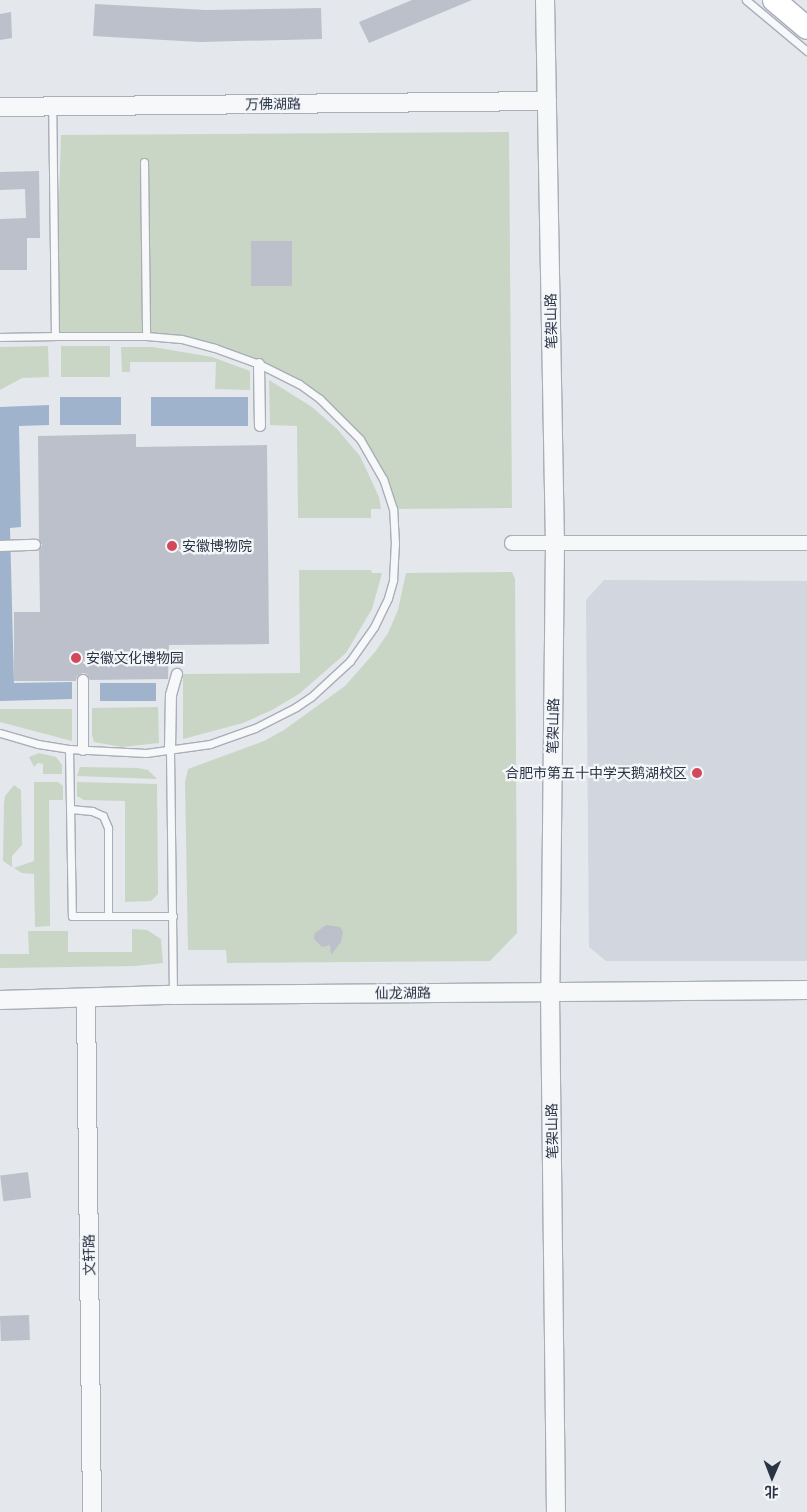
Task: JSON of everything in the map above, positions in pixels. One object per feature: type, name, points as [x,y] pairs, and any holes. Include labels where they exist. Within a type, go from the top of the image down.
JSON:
[{"type":"main road","points":[[774,0],[807,28]]},
{"type":"street","name":"笔架山路","points":[[545,0],[555,544],[550,992],[556,1512]]},
{"type":"street","name":"万佛湖路","points":[[0,107],[546,101]]},
{"type":"street","points":[[259,364],[260,426]]},
{"type":"street","points":[[512,543],[807,543]]},
{"type":"street","points":[[0,546],[35,545]]},
{"type":"street","points":[[170,750],[171,695],[177,674]]},
{"type":"street","points":[[82,750],[83,680]]},
{"type":"street","name":"仙龙湖路","points":[[0,1000],[173,996],[807,990]]},
{"type":"street","name":"文轩路","points":[[86,999],[92,1512]]},
{"type":"lane","points":[[746,0],[807,51]]},
{"type":"lane","points":[[52,106],[55,336]]},
{"type":"lane","points":[[144,162],[146,336]]},
{"type":"lane","points":[[0,337],[146,336],[181,339],[215,348],[259,364],[299,384],[320,399],[360,439],[375,462],[386,486],[393,509],[395,544],[393,580],[388,598],[369,634],[350,661],[311,697],[296,707],[254,728],[210,744],[146,753],[69,749],[38,744],[0,733]]},
{"type":"lane","points":[[69,749],[72,916],[172,916]]},
{"type":"lane","points":[[170,750],[173,996]]},
{"type":"lane","points":[[70,809],[92,811],[103,816],[108,828],[108,916]]},
{"type":"shaded area","name":"合肥市第五十中学天鹅湖校区","points":[[604,580],[807,581],[807,961],[606,961],[589,947],[586,600]]},
{"type":"green space","points":[[509,132],[512,508],[393,509],[375,462],[336,412],[299,384],[247,360],[181,339],[55,336],[61,135]]},
{"type":"green space","points":[[48,346],[49,377],[22,378],[0,390],[0,347]]},
{"type":"green space","points":[[61,346],[110,346],[110,377],[61,377]]},
{"type":"green space","points":[[121,347],[153,347],[212,357],[250,371],[250,390],[215,389],[216,362],[130,362],[130,372],[122,372]]},
{"type":"green space","points":[[269,380],[312,407],[337,429],[360,456],[379,497],[381,509],[371,509],[371,518],[298,518],[297,426],[270,425]]},
{"type":"green space","points":[[299,570],[371,570],[372,573],[382,573],[372,609],[346,653],[299,694],[272,710],[243,723],[183,739],[183,674],[300,673]]},
{"type":"green space","points":[[512,572],[515,579],[517,933],[490,961],[227,963],[226,950],[188,950],[185,782],[188,769],[264,741],[284,730],[345,686],[375,652],[388,633],[398,610],[406,573]]},
{"type":"green space","points":[[158,707],[159,743],[122,747],[94,742],[92,735],[92,708]]},
{"type":"green space","points":[[0,709],[72,709],[72,741],[0,722]]},
{"type":"green space","points":[[39,753],[56,757],[62,765],[62,774],[43,774],[43,764],[38,763],[34,767],[29,757]]},
{"type":"green space","points":[[80,767],[138,768],[148,770],[157,779],[77,776]]},
{"type":"green space","points":[[34,782],[58,782],[63,786],[63,800],[49,800],[50,926],[35,927],[34,874],[22,873],[14,868],[34,861]]},
{"type":"green space","points":[[77,782],[157,784],[158,894],[151,901],[125,902],[125,801],[84,800],[77,796]]},
{"type":"green space","points":[[14,785],[21,790],[22,845],[12,856],[12,867],[3,861],[4,803],[5,796]]},
{"type":"green space","points":[[132,929],[147,930],[161,939],[163,963],[135,966],[0,968],[0,954],[29,954],[28,931],[68,931],[68,952],[132,952]]},
{"type":"water","points":[[60,397],[121,397],[121,425],[60,425]]},
{"type":"water","points":[[151,397],[248,397],[248,426],[151,426]]},
{"type":"water","points":[[49,405],[49,425],[19,426],[21,527],[10,528],[14,683],[72,682],[72,699],[0,701],[0,407]]},
{"type":"water","points":[[100,683],[156,683],[156,701],[100,701]]},
{"type":"building","points":[[412,0],[472,0],[369,43],[359,22]]},
{"type":"building","points":[[95,4],[206,10],[321,8],[322,39],[200,42],[93,36]]},
{"type":"building","points":[[11,12],[12,38],[0,40],[0,14]]},
{"type":"building","points":[[39,171],[40,238],[27,238],[27,270],[0,270],[0,219],[26,218],[25,189],[0,190],[0,172]]},
{"type":"building","points":[[251,241],[292,241],[292,286],[251,286]]},
{"type":"building","name":"安徽博物院","points":[[136,434],[136,447],[267,445],[269,644],[169,645],[168,679],[90,680],[87,674],[83,673],[77,676],[76,681],[14,681],[14,612],[40,612],[39,550],[42,545],[39,540],[38,436]]},
{"type":"building","points":[[326,925],[340,927],[343,932],[341,942],[331,955],[330,945],[322,947],[314,939],[315,933]]},
{"type":"building","points":[[28,1172],[31,1198],[3,1201],[0,1175]]},
{"type":"building","points":[[29,1315],[30,1340],[1,1341],[0,1316]]},
{"type":"place","name":"安徽博物院","points":[[172,546]]},
{"type":"place","name":"安徽文化博物园","points":[[76,658]]},
{"type":"place","name":"合肥市第五十中学天鹅湖校区","points":[[697,773]]}]
